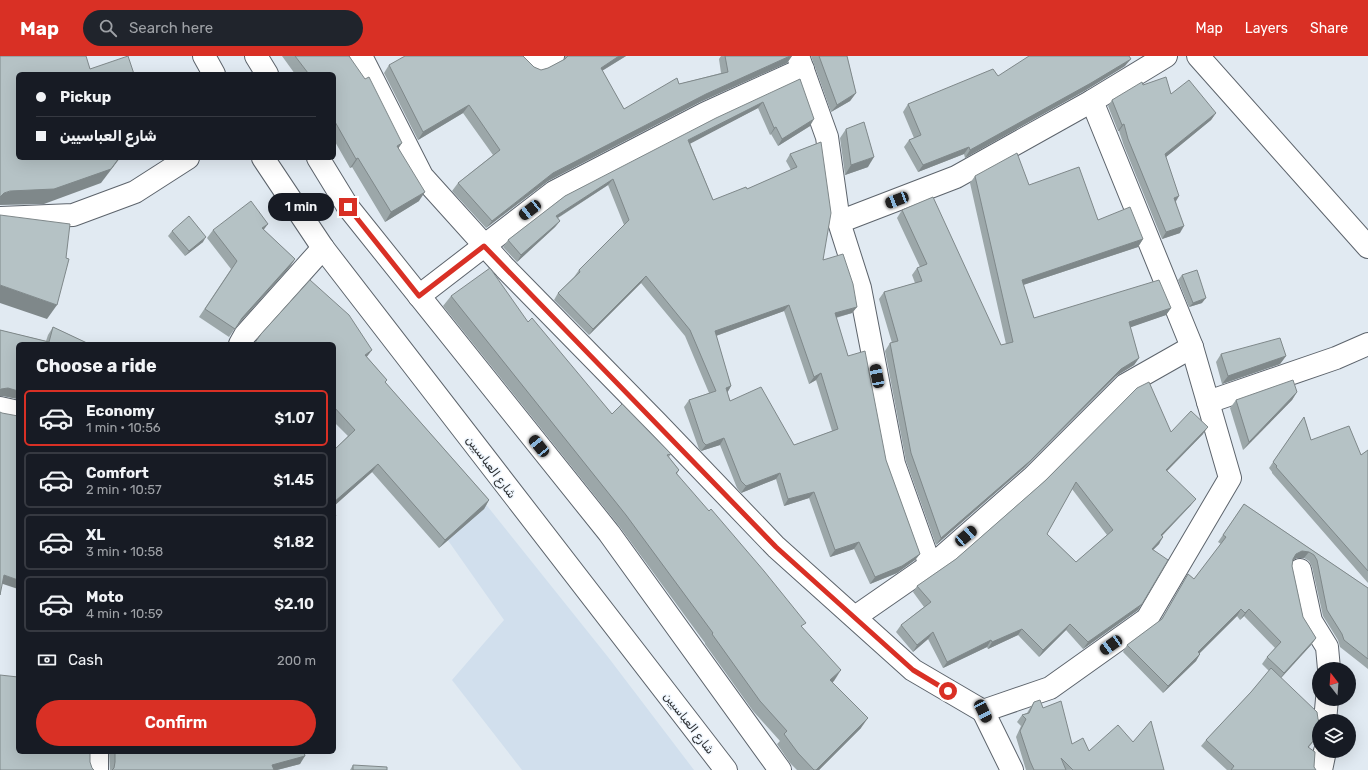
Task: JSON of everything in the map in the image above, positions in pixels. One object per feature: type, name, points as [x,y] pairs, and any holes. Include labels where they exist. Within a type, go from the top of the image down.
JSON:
[{"type":"street","points":[[204,56],[213,72]]},
{"type":"street","points":[[256,56],[266,72]]},
{"type":"street","points":[[361,56],[422,176],[484,246],[776,547],[913,670],[983,711],[1012,770]]},
{"type":"street","points":[[527,56],[537,65],[553,56]]},
{"type":"street","points":[[839,222],[956,177],[1092,101],[1166,56]]},
{"type":"street","points":[[1198,56],[1368,247]]},
{"type":"street","points":[[419,296],[554,192],[800,62],[827,137],[839,222],[860,288],[894,464],[930,565]]},
{"type":"street","points":[[983,711],[1050,688],[1148,619],[1230,478],[1192,347],[1092,101]]},
{"type":"street","points":[[0,218],[73,215],[135,192],[185,160]]},
{"type":"street","name":"شارع العباسيين","points":[[264,160],[323,248],[726,770]]},
{"type":"street","points":[[319,160],[348,207],[608,533],[780,770]]},
{"type":"street","points":[[241,342],[245,335],[323,248]]},
{"type":"street","points":[[1208,402],[1336,358],[1368,344]]},
{"type":"street","points":[[855,617],[943,556],[1033,477],[1125,385],[1192,347]]},
{"type":"street","points":[[0,408],[16,412]]},
{"type":"street","points":[[1300,570],[1311,621],[1327,647],[1328,662]]},
{"type":"street","points":[[97,754],[97,770]]},
{"type":"street","points":[[1321,770],[1324,758]]},
{"type":"shaded area","points":[[436,442],[608,657],[694,770],[522,770],[452,680],[504,620],[402,475]]},
{"type":"building","points":[[0,56],[86,56],[90,69],[128,56],[133,72],[16,72],[16,160],[118,160],[111,169],[54,189],[10,191],[4,193],[0,197]]},
{"type":"building","points":[[295,56],[349,56],[365,79],[369,77],[402,143],[397,146],[425,192],[391,212],[358,158],[356,159],[336,124],[336,72],[307,72]]},
{"type":"building","points":[[405,56],[523,56],[534,67],[541,70],[548,68],[568,56],[619,56],[601,68],[624,109],[677,78],[679,84],[728,72],[725,56],[790,56],[706,94],[553,173],[492,221],[458,183],[500,150],[469,105],[423,132],[389,65]]},
{"type":"building","points":[[819,56],[847,56],[856,93],[837,105]]},
{"type":"building","points":[[1029,56],[1129,56],[1131,59],[1091,83],[970,150],[969,147],[923,165],[909,140],[921,135],[908,104],[993,69],[998,76]]},
{"type":"building","points":[[1166,77],[1171,94],[1189,80],[1216,113],[1165,154],[1179,196],[1174,198],[1184,226],[1166,232],[1128,139],[1124,124],[1122,125],[1112,100],[1142,82],[1143,85]]},
{"type":"building","points":[[800,79],[814,119],[782,139],[776,127],[774,128],[763,102],[688,140],[713,200],[746,187],[747,189],[797,167],[790,154],[821,142],[831,213],[823,260],[843,254],[853,284],[857,307],[835,313],[848,356],[865,351],[886,460],[920,554],[902,566],[875,577],[859,542],[835,550],[814,492],[788,499],[780,473],[746,486],[741,481],[724,438],[706,445],[703,442],[689,400],[716,391],[690,330],[646,276],[593,329],[558,293],[629,220],[613,179],[556,216],[560,221],[521,255],[508,240],[565,196],[716,118]],"holes":[[[789,305],[814,377],[821,373],[838,429],[794,445],[761,387],[730,401],[726,388],[731,386],[715,331]]]},
{"type":"building","points":[[864,122],[874,157],[851,165],[846,129]]},
{"type":"building","points":[[1017,153],[1029,185],[1079,167],[1098,220],[1130,207],[1143,239],[1022,280],[1034,318],[1159,280],[1171,308],[1129,322],[1139,358],[1121,369],[1030,461],[941,538],[911,453],[890,343],[898,341],[884,292],[922,281],[917,268],[927,264],[902,210],[933,197],[1001,345],[1013,342],[975,176]]},
{"type":"building","points":[[251,201],[268,224],[262,228],[295,259],[242,318],[235,329],[205,309],[237,261],[213,230]]},
{"type":"building","points":[[0,215],[70,224],[66,258],[69,259],[57,305],[0,285]]},
{"type":"building","points":[[189,216],[206,237],[189,251],[172,231]]},
{"type":"building","points":[[490,268],[528,322],[532,318],[612,414],[622,404],[671,454],[667,455],[679,470],[676,473],[709,511],[711,509],[764,571],[806,623],[801,626],[841,670],[830,680],[868,718],[816,770],[814,770],[798,753],[784,734],[787,731],[760,701],[712,634],[713,633],[626,515],[451,296]]},
{"type":"building","points":[[1197,270],[1206,298],[1193,303],[1182,275]]},
{"type":"building","points":[[310,280],[349,315],[372,350],[365,355],[387,380],[385,382],[489,500],[445,540],[378,464],[336,500],[336,448],[355,430],[336,409],[336,342],[255,342]]},
{"type":"building","points":[[53,327],[85,342],[49,342]]},
{"type":"building","points":[[0,330],[49,342],[16,342],[16,390],[8,388],[0,390]]},
{"type":"building","points":[[1280,338],[1286,356],[1228,376],[1221,354]]},
{"type":"building","points":[[1293,380],[1297,392],[1249,442],[1236,400]]},
{"type":"building","points":[[1149,382],[1171,432],[1191,411],[1208,427],[1166,470],[1196,499],[1161,535],[1163,537],[1152,549],[1168,560],[1142,604],[1088,642],[1070,624],[1043,650],[1022,629],[992,642],[991,640],[947,662],[933,632],[917,645],[901,625],[931,602],[917,586],[956,559],[1046,480],[1137,388]],"holes":[[[1076,482],[1113,530],[1076,562],[1047,534]]]},
{"type":"building","points":[[0,412],[16,416],[16,579],[4,575],[0,595]]},
{"type":"building","points":[[1304,417],[1311,440],[1349,426],[1361,455],[1368,450],[1368,571],[1273,462]]},
{"type":"building","points":[[1244,504],[1368,588],[1368,659],[1344,640],[1342,634],[1327,610],[1317,560],[1314,555],[1309,552],[1302,551],[1296,554],[1293,559],[1292,566],[1303,617],[1316,638],[1284,673],[1267,657],[1281,642],[1249,609],[1245,613],[1241,609],[1198,652],[1200,654],[1168,686],[1127,645],[1162,619],[1188,574],[1194,579],[1226,537],[1223,535]]},
{"type":"building","points":[[1271,668],[1317,712],[1317,714],[1312,714],[1312,742],[1308,747],[1312,750],[1312,758],[1315,758],[1314,767],[1316,770],[1231,770],[1234,766],[1206,740],[1251,692]]},
{"type":"building","points":[[0,675],[16,677],[16,754],[90,754],[90,762],[94,770],[0,770]]},
{"type":"building","points":[[1040,700],[1043,708],[1061,701],[1072,744],[1083,738],[1089,751],[1118,725],[1133,742],[1151,721],[1164,770],[1073,770],[1061,758],[1066,770],[1034,770],[1020,731],[1026,719],[1022,715],[1029,713],[1034,702]]},
{"type":"building","points":[[115,754],[304,754],[305,756],[272,765],[274,770],[112,770],[115,762]]},
{"type":"building","points":[[353,765],[387,767],[387,770],[353,770]]},
{"type":"route","points":[[348,207],[419,296],[484,246],[776,547],[913,670],[948,691]]}]
